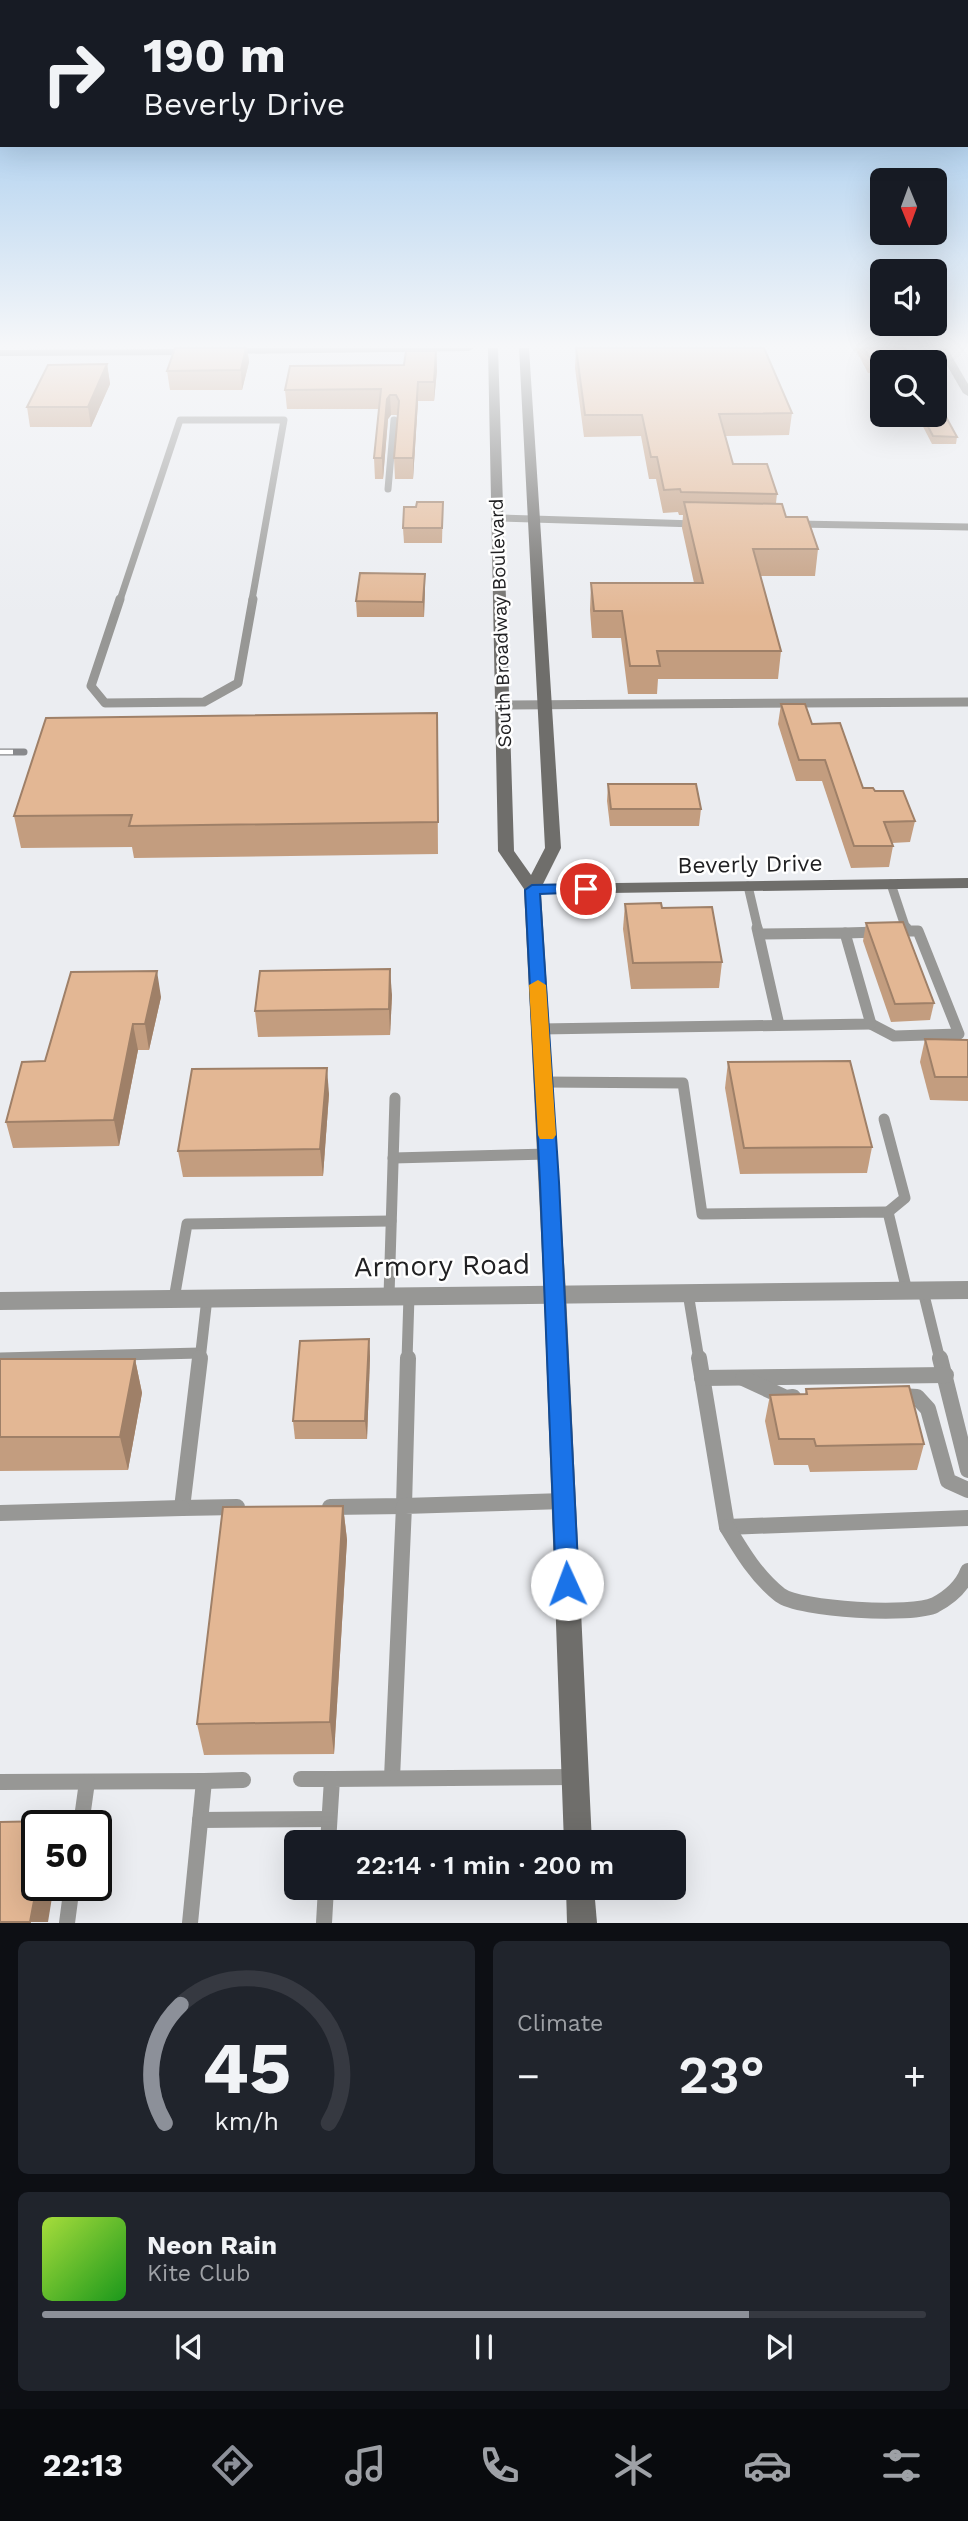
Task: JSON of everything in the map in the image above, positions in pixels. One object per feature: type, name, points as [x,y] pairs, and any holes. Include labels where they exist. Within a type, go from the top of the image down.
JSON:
[{"type":"main road","name":"South Broadway Boulevard","points":[[496,438],[506,851],[532,890]]},
{"type":"main road","name":"South Broadway Boulevard","points":[[530,438],[553,848],[532,890],[555,1293],[578,1830]]},
{"type":"main road","name":"Beverly Drive","points":[[532,890],[968,883]]},
{"type":"main road","points":[[581,1900],[582,1923]]},
{"type":"street","name":"Armory Road","points":[[0,1301],[968,1290]]},
{"type":"lane","points":[[174,438],[91,687],[105,703],[204,702],[238,683],[281,438]]},
{"type":"lane","points":[[388,489],[392,438]]},
{"type":"lane","points":[[498,518],[706,524]]},
{"type":"lane","points":[[785,524],[968,527]]},
{"type":"lane","points":[[503,705],[968,702]]},
{"type":"lane","points":[[891,884],[907,931]]},
{"type":"lane","points":[[748,886],[779,1025]]},
{"type":"lane","points":[[540,1029],[871,1024],[894,1036],[959,1034],[918,931],[759,934]]},
{"type":"lane","points":[[845,933],[871,1024]]},
{"type":"lane","points":[[543,1082],[683,1083],[702,1213],[888,1212],[905,1198],[884,1119]]},
{"type":"lane","points":[[392,1778],[404,1506],[399,1296],[391,1221],[395,1098]]},
{"type":"lane","points":[[393,1158],[548,1154]]},
{"type":"lane","points":[[888,1212],[946,1375],[968,1470]]},
{"type":"lane","points":[[174,1299],[187,1224],[391,1221]]},
{"type":"lane","points":[[688,1293],[727,1527],[749,1564],[782,1597],[821,1608],[879,1610],[933,1606],[963,1586],[968,1571]]},
{"type":"lane","points":[[182,1508],[208,1298]]},
{"type":"lane","points":[[0,1358],[200,1353]]},
{"type":"lane","points":[[702,1378],[946,1375]]},
{"type":"lane","points":[[743,1378],[786,1398],[812,1397]]},
{"type":"lane","points":[[890,1396],[917,1397],[928,1409],[948,1481],[968,1490]]},
{"type":"lane","points":[[320,1507],[564,1501]]},
{"type":"lane","points":[[0,1513],[251,1507]]},
{"type":"lane","points":[[727,1527],[968,1518]]},
{"type":"lane","points":[[301,1779],[576,1777]]},
{"type":"lane","points":[[329,1830],[332,1779]]},
{"type":"lane","points":[[0,1782],[243,1780]]},
{"type":"lane","points":[[190,1923],[204,1781]]},
{"type":"lane","points":[[83,1810],[87,1782]]},
{"type":"lane","points":[[200,1820],[330,1819]]},
{"type":"lane","points":[[324,1923],[325,1900]]},
{"type":"lane","points":[[67,1923],[70,1901]]},
{"type":"building","points":[[376,438],[384,438],[382,458],[374,458]]},
{"type":"building","points":[[396,438],[414,438],[413,458],[394,458]]},
{"type":"building","points":[[647,438],[726,438],[733,464],[767,464],[777,494],[664,490],[657,457],[651,457]]},
{"type":"building","points":[[417,502],[443,502],[442,528],[403,528],[404,507],[416,507]]},
{"type":"building","points":[[684,502],[782,504],[786,517],[807,517],[818,549],[753,549],[781,651],[657,651],[660,666],[630,666],[622,611],[594,611],[591,583],[703,583]]},
{"type":"building","points":[[360,573],[425,574],[423,602],[356,601]]},
{"type":"building","points":[[781,704],[805,704],[812,724],[840,723],[863,788],[903,791],[915,821],[884,822],[893,846],[854,846],[825,760],[799,760]]},
{"type":"building","points":[[437,713],[438,822],[129,826],[132,815],[14,816],[46,718]]},
{"type":"building","points":[[608,784],[696,784],[701,809],[611,809]]},
{"type":"building","points":[[661,903],[662,908],[712,907],[722,962],[633,963],[625,904]]},
{"type":"building","points":[[903,922],[934,1003],[895,1004],[866,923]]},
{"type":"building","points":[[390,969],[389,1009],[255,1011],[260,971]]},
{"type":"building","points":[[157,971],[145,1024],[133,1024],[114,1120],[6,1122],[22,1062],[45,1061],[71,972]]},
{"type":"building","points":[[925,1039],[968,1040],[968,1077],[935,1077]]},
{"type":"building","points":[[850,1061],[872,1147],[744,1148],[728,1062]]},
{"type":"building","points":[[327,1068],[320,1149],[178,1151],[192,1069]]},
{"type":"building","points":[[369,1339],[365,1421],[293,1421],[300,1341]]},
{"type":"building","points":[[0,1359],[135,1359],[120,1437],[0,1437]]},
{"type":"building","points":[[909,1386],[924,1444],[816,1446],[814,1439],[779,1439],[770,1395],[807,1394],[806,1389]]},
{"type":"building","points":[[343,1506],[330,1722],[197,1724],[223,1507]]},
{"type":"building","points":[[0,1822],[21,1822],[21,1901],[34,1901],[30,1922],[0,1922]]},
{"type":"railway","points":[[0,752],[24,752]]},
{"type":"slow traffic","points":[[538,985],[547,1135]]},
{"type":"route","points":[[567,1584],[550,1182],[532,890],[586,889]]}]
